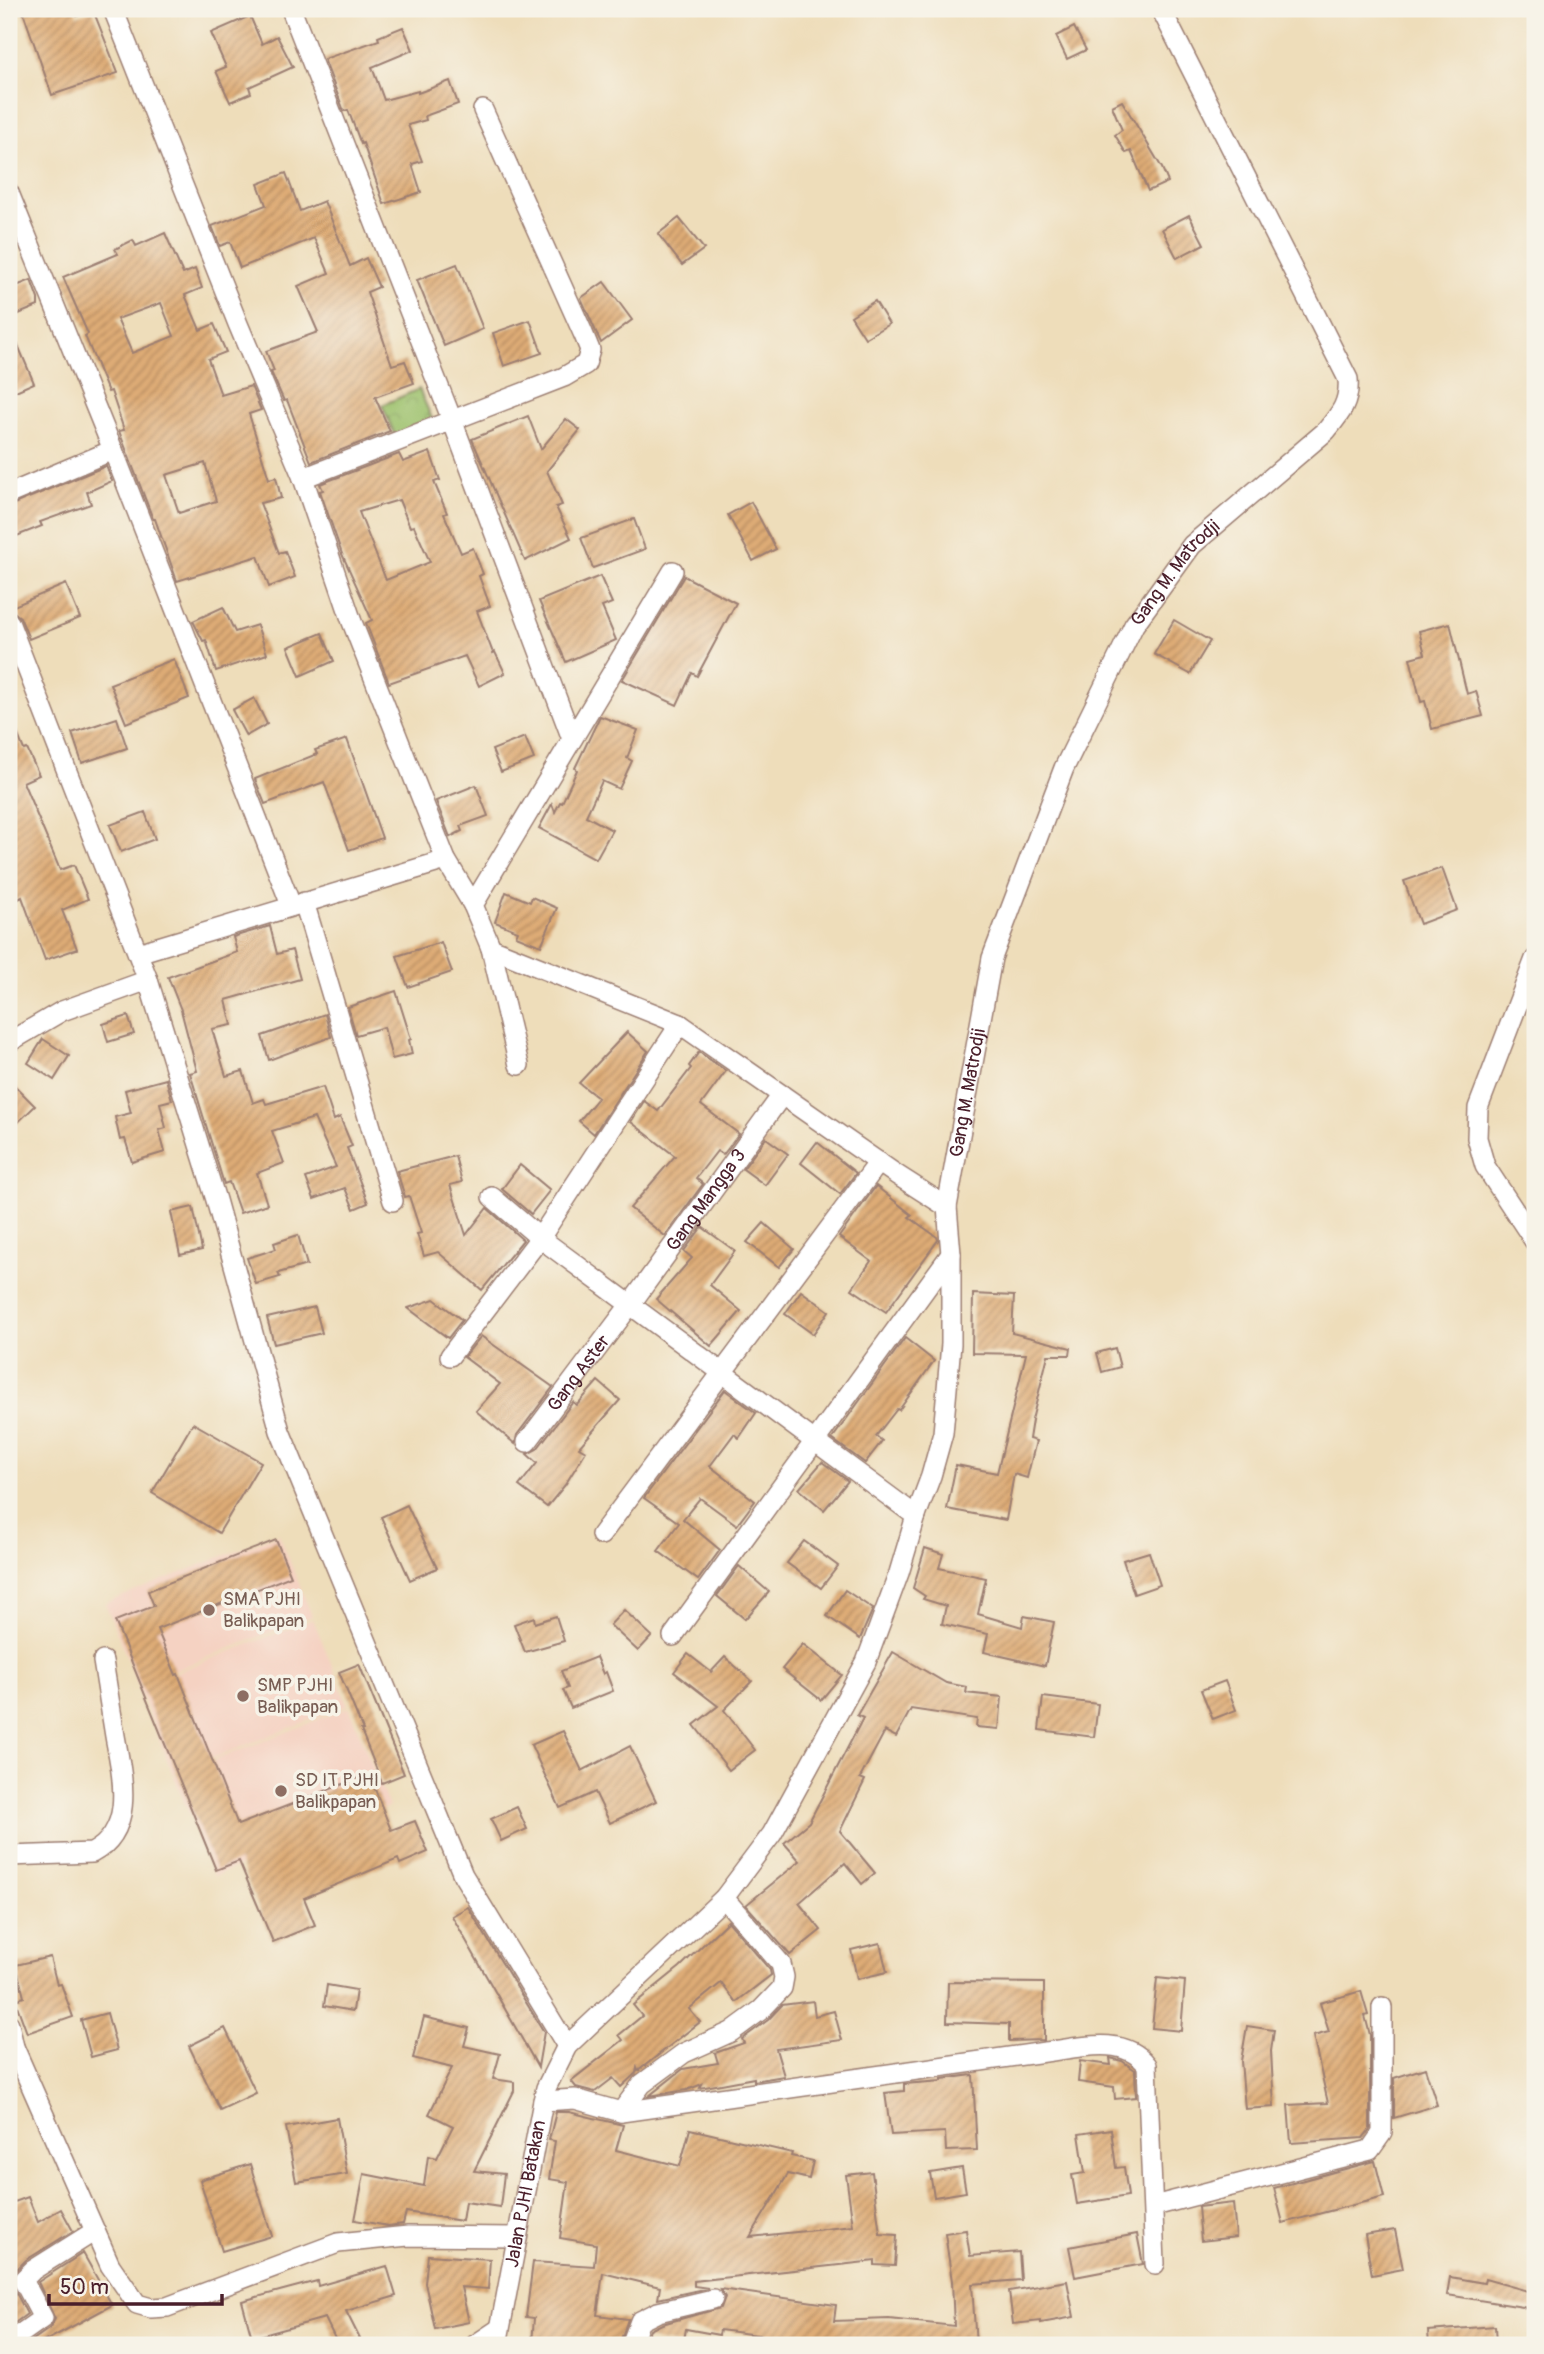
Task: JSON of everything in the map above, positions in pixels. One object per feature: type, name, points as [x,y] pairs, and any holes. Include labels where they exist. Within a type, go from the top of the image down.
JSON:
[{"type":"street","points":[[113,9],[238,324],[303,478],[352,622],[446,860],[473,905],[491,948],[519,1065]]},
{"type":"street","points":[[291,9],[452,420],[572,738]]},
{"type":"street","name":"Gang M. Matrodji","points":[[947,1207],[992,958],[1065,768],[1117,659],[1134,625],[1192,545],[1326,431],[1344,410],[1349,392],[1348,379],[1161,9]]},
{"type":"street","points":[[303,478],[564,377],[586,364],[590,350],[483,110]]},
{"type":"street","points":[[9,196],[297,903],[393,1201]]},
{"type":"street","points":[[9,494],[113,450]]},
{"type":"street","points":[[473,905],[673,571]]},
{"type":"street","points":[[9,622],[148,980],[216,1200],[281,1431],[463,1875],[567,2046],[724,1898],[772,1834],[866,1662],[899,1573],[943,1433],[951,1344],[951,1254],[947,1207],[680,1024],[491,948]]},
{"type":"street","points":[[138,953],[446,860]]},
{"type":"street","points":[[1535,959],[1478,1108],[1477,1138],[1485,1166],[1535,1242]]},
{"type":"street","points":[[9,1039],[62,1011],[148,980]]},
{"type":"street","points":[[450,1356],[540,1238],[680,1024]]},
{"type":"street","name":"Gang Mangga 3","points":[[630,1305],[782,1095]]},
{"type":"street","points":[[601,1535],[878,1162]]},
{"type":"street","points":[[492,1197],[540,1238],[916,1516]]},
{"type":"street","points":[[673,1636],[951,1254]]},
{"type":"street","name":"Gang Aster","points":[[527,1442],[630,1305]]},
{"type":"street","points":[[9,1856],[92,1853],[110,1840],[119,1820],[124,1790],[103,1661]]},
{"type":"street","points":[[621,2112],[642,2084],[684,2053],[731,2032],[761,2010],[782,1988],[784,1977],[781,1964],[724,1898]]},
{"type":"street","points":[[1154,2206],[1370,2150],[1382,2133],[1382,2007]]},
{"type":"street","points":[[9,2024],[11,2047],[110,2264],[137,2304],[151,2308],[167,2306],[338,2243],[408,2236],[516,2237]]},
{"type":"street","name":"Jalan PJHI Batakan","points":[[498,2337],[546,2088],[567,2046]]},
{"type":"street","points":[[543,2101],[575,2099],[621,2112],[1045,2052],[1106,2046],[1127,2048],[1139,2054],[1147,2064],[1155,2264]]},
{"type":"street","points":[[9,2342],[43,2318],[23,2280],[33,2270],[95,2231]]},
{"type":"street","points":[[631,2345],[640,2321],[658,2312],[713,2299]]},
{"type":"street","points":[[475,2345],[498,2337]]},
{"type":"shaded area","name":"SMA PJHI Balikpapan","points":[[279,1534],[312,1616],[138,1685],[105,1603]]},
{"type":"shaded area","name":"SMP PJHI Balikpapan","points":[[313,1619],[348,1705],[173,1774],[138,1687]]},
{"type":"shaded area","name":"SD IT PJHI Balikpapan","points":[[349,1707],[389,1807],[214,1876],[174,1776]]},
{"type":"green space","points":[[419,389],[434,423],[396,438],[382,405]]},
{"type":"building","points":[[22,9],[75,9],[77,16],[93,10],[118,73],[52,95]]},
{"type":"building","points":[[250,16],[262,44],[277,36],[293,67],[249,87],[251,93],[230,102],[216,71],[226,67],[211,33]]},
{"type":"building","points":[[403,27],[413,50],[372,67],[384,100],[418,93],[450,81],[458,104],[425,116],[426,120],[408,125],[422,161],[412,164],[421,192],[384,204],[363,143],[361,144],[348,110],[344,111],[324,59],[379,40],[378,37]]},
{"type":"building","points":[[1074,27],[1086,50],[1067,59],[1056,36]]},
{"type":"building","points":[[1122,101],[1168,182],[1148,191],[1131,151],[1126,153],[1115,135],[1122,130],[1112,106]]},
{"type":"building","points":[[286,173],[300,211],[324,201],[350,266],[366,258],[379,287],[367,292],[392,365],[405,361],[414,383],[375,397],[390,431],[311,462],[287,400],[284,401],[271,372],[274,371],[266,351],[318,332],[298,286],[329,273],[314,238],[240,268],[230,242],[220,246],[212,226],[266,205],[258,184]]},
{"type":"building","points":[[1189,215],[1204,244],[1177,258],[1162,229]]},
{"type":"building","points":[[679,218],[704,249],[682,265],[658,234]]},
{"type":"building","points":[[165,233],[183,274],[195,269],[202,288],[185,295],[200,330],[214,324],[226,352],[208,359],[221,395],[251,386],[261,410],[249,414],[269,479],[276,477],[281,498],[260,503],[279,553],[285,551],[295,577],[269,587],[258,556],[177,581],[119,431],[124,430],[111,391],[108,392],[85,336],[88,334],[63,277],[118,254],[115,249],[133,240],[136,246]],"holes":[[[161,303],[174,336],[132,353],[117,319]],[[205,463],[216,501],[179,513],[166,475]]]},
{"type":"building","points":[[457,264],[483,329],[444,346],[417,280]]},
{"type":"building","points":[[31,280],[38,306],[9,318],[9,289]]},
{"type":"building","points":[[604,282],[632,320],[601,343],[581,298]]},
{"type":"building","points":[[875,301],[889,324],[865,338],[851,316]]},
{"type":"building","points":[[530,320],[542,353],[504,366],[493,333]]},
{"type":"building","points":[[9,324],[34,383],[9,394]]},
{"type":"building","points":[[528,416],[541,449],[566,419],[580,430],[547,471],[562,505],[556,507],[571,538],[525,561],[472,439]]},
{"type":"building","points":[[430,452],[440,480],[434,482],[447,513],[444,514],[461,553],[473,548],[483,574],[479,576],[490,606],[477,611],[493,653],[495,652],[505,673],[479,686],[465,656],[389,683],[366,623],[372,620],[342,554],[320,491],[323,490],[320,484],[399,454],[403,462]],"holes":[[[399,500],[410,527],[414,526],[430,562],[386,580],[359,512]]]},
{"type":"building","points":[[106,466],[112,481],[87,492],[91,504],[40,522],[42,526],[9,539],[9,506]]},
{"type":"building","points":[[751,502],[776,549],[753,561],[728,515]]},
{"type":"building","points":[[634,519],[645,549],[593,568],[581,538]]},
{"type":"building","points":[[600,576],[612,603],[602,607],[616,640],[566,662],[539,601]]},
{"type":"building","points":[[684,576],[736,603],[697,676],[692,673],[677,705],[622,680]]},
{"type":"building","points":[[66,584],[80,618],[29,639],[20,617],[9,608]]},
{"type":"building","points":[[223,607],[235,632],[257,625],[267,654],[216,671],[206,640],[203,641],[193,621]]},
{"type":"building","points":[[1174,620],[1210,641],[1190,674],[1154,654]]},
{"type":"building","points":[[1450,623],[1467,694],[1476,691],[1483,716],[1432,729],[1425,701],[1421,702],[1410,658],[1425,654],[1419,631]]},
{"type":"building","points":[[322,633],[334,661],[300,676],[288,647]]},
{"type":"building","points":[[174,659],[189,698],[126,723],[110,684]]},
{"type":"building","points":[[254,698],[267,724],[246,736],[232,710]]},
{"type":"building","points":[[9,713],[24,750],[27,749],[39,775],[23,782],[60,870],[74,865],[88,899],[62,910],[77,949],[45,960],[22,897],[9,904]]},
{"type":"building","points":[[600,716],[638,730],[627,758],[632,761],[619,789],[602,781],[586,816],[612,830],[596,859],[539,828],[552,804],[555,812],[560,802],[562,803]]},
{"type":"building","points":[[117,718],[127,748],[82,763],[72,733]]},
{"type":"building","points":[[525,737],[534,759],[501,772],[492,750]]},
{"type":"building","points":[[347,739],[382,838],[349,850],[324,782],[265,804],[255,779],[317,754],[315,750]]},
{"type":"building","points":[[476,785],[488,816],[460,826],[462,831],[450,837],[436,801]]},
{"type":"building","points":[[145,812],[155,839],[121,852],[110,825]]},
{"type":"building","points":[[1442,868],[1457,910],[1420,924],[1404,881]]},
{"type":"building","points":[[506,892],[530,902],[532,897],[557,908],[541,946],[516,936],[518,931],[495,922]]},
{"type":"building","points":[[270,926],[277,954],[292,950],[300,979],[226,1000],[232,1025],[212,1029],[226,1076],[243,1071],[253,1103],[264,1099],[266,1104],[323,1087],[334,1120],[340,1117],[352,1146],[347,1148],[368,1203],[354,1209],[345,1188],[314,1199],[306,1178],[336,1167],[314,1118],[272,1131],[284,1163],[257,1173],[267,1204],[240,1213],[229,1182],[224,1184],[190,1073],[197,1071],[181,1010],[168,977],[237,952],[233,937]]},
{"type":"building","points":[[441,942],[452,972],[408,987],[397,956]]},
{"type":"building","points":[[396,991],[411,1039],[412,1054],[392,1059],[384,1027],[356,1035],[348,1007]]},
{"type":"building","points":[[325,1014],[331,1037],[269,1060],[262,1036]]},
{"type":"building","points":[[128,1016],[134,1034],[108,1042],[103,1024]]},
{"type":"building","points":[[627,1032],[648,1051],[594,1134],[579,1121],[598,1098],[579,1083]]},
{"type":"building","points":[[43,1039],[69,1056],[54,1080],[28,1063]]},
{"type":"building","points":[[699,1052],[726,1071],[701,1105],[739,1134],[723,1155],[717,1151],[696,1178],[703,1184],[665,1236],[630,1208],[675,1156],[631,1122],[644,1101],[658,1111],[691,1068],[689,1066]]},
{"type":"building","points":[[166,1079],[172,1100],[160,1103],[166,1128],[159,1130],[165,1152],[132,1162],[125,1139],[120,1140],[115,1117],[131,1113],[125,1090]]},
{"type":"building","points":[[9,1080],[35,1106],[9,1131]]},
{"type":"building","points":[[766,1138],[788,1154],[765,1185],[743,1169]]},
{"type":"building","points":[[817,1142],[856,1173],[840,1194],[801,1163]]},
{"type":"building","points":[[455,1156],[462,1182],[450,1185],[466,1235],[487,1208],[523,1240],[482,1290],[438,1252],[424,1256],[417,1234],[421,1233],[409,1196],[405,1197],[397,1171]]},
{"type":"building","points":[[520,1165],[550,1190],[531,1214],[502,1189]]},
{"type":"building","points":[[876,1186],[938,1240],[886,1312],[852,1289],[871,1261],[839,1237]]},
{"type":"building","points":[[193,1207],[202,1250],[180,1255],[171,1212]]},
{"type":"building","points":[[764,1223],[794,1249],[779,1267],[747,1242]]},
{"type":"building","points":[[702,1227],[735,1251],[710,1285],[741,1311],[711,1346],[656,1299],[692,1258],[684,1251]]},
{"type":"building","points":[[298,1235],[307,1265],[278,1273],[280,1277],[256,1284],[247,1258],[276,1249],[274,1243]]},
{"type":"building","points":[[801,1291],[829,1311],[813,1334],[785,1314]]},
{"type":"building","points":[[973,1294],[1014,1296],[1012,1333],[1071,1348],[1070,1355],[1048,1355],[1032,1420],[1029,1439],[1036,1441],[1027,1478],[1014,1474],[1006,1520],[947,1509],[956,1465],[997,1473],[1026,1354],[972,1353]]},
{"type":"building","points":[[434,1299],[462,1320],[448,1338],[408,1308]]},
{"type":"building","points":[[315,1307],[322,1333],[274,1344],[267,1318]]},
{"type":"building","points":[[481,1336],[553,1387],[517,1435],[515,1444],[476,1411],[500,1384],[464,1357]]},
{"type":"building","points":[[905,1338],[934,1361],[899,1410],[897,1409],[876,1436],[882,1441],[865,1463],[832,1439]]},
{"type":"building","points":[[1115,1348],[1120,1367],[1102,1372],[1097,1353]]},
{"type":"building","points":[[598,1381],[620,1400],[579,1447],[586,1451],[565,1485],[547,1507],[519,1486],[537,1463],[527,1454],[537,1449],[573,1402],[577,1405]]},
{"type":"building","points":[[725,1390],[756,1413],[739,1438],[734,1434],[710,1466],[755,1501],[737,1525],[700,1498],[683,1519],[720,1550],[698,1580],[658,1551],[679,1523],[644,1498]]},
{"type":"building","points":[[193,1423],[261,1462],[219,1533],[152,1493]]},
{"type":"building","points":[[822,1462],[848,1481],[824,1510],[799,1489]]},
{"type":"building","points":[[407,1505],[437,1568],[410,1580],[381,1517]]},
{"type":"building","points":[[276,1540],[291,1576],[157,1629],[176,1675],[178,1674],[238,1825],[369,1774],[391,1830],[415,1821],[428,1852],[400,1864],[398,1859],[304,1898],[315,1925],[273,1942],[239,1861],[216,1870],[115,1621],[154,1606],[148,1591]]},
{"type":"building","points":[[804,1541],[838,1566],[821,1588],[787,1563]]},
{"type":"building","points":[[925,1548],[943,1554],[939,1568],[986,1578],[978,1614],[1022,1627],[1024,1616],[1054,1622],[1045,1666],[984,1652],[988,1634],[942,1624],[946,1606],[923,1599],[925,1596],[913,1588]]},
{"type":"building","points":[[1149,1552],[1160,1585],[1134,1594],[1123,1560]]},
{"type":"building","points":[[739,1566],[769,1592],[745,1619],[717,1596]]},
{"type":"building","points":[[845,1590],[873,1609],[860,1639],[827,1616]]},
{"type":"building","points":[[624,1610],[652,1636],[638,1651],[610,1625]]},
{"type":"building","points":[[556,1616],[564,1641],[525,1652],[514,1624],[534,1617],[535,1623]]},
{"type":"building","points":[[803,1644],[842,1675],[821,1700],[782,1669]]},
{"type":"building","points":[[893,1652],[946,1683],[967,1687],[966,1693],[1002,1697],[999,1729],[976,1727],[977,1719],[911,1709],[896,1737],[885,1731],[860,1778],[865,1780],[840,1831],[875,1873],[862,1884],[845,1863],[799,1903],[821,1930],[790,1955],[746,1905],[800,1861],[784,1843],[809,1822],[863,1718],[857,1715]]},
{"type":"building","points":[[688,1654],[711,1672],[725,1657],[752,1681],[724,1710],[755,1750],[729,1770],[694,1725],[718,1706],[674,1672]]},
{"type":"building","points":[[596,1657],[603,1674],[606,1672],[613,1691],[571,1708],[563,1690],[568,1688],[561,1671]]},
{"type":"building","points":[[359,1664],[404,1774],[382,1783],[339,1672]]},
{"type":"building","points":[[1225,1681],[1236,1710],[1213,1719],[1201,1690]]},
{"type":"building","points":[[1043,1697],[1098,1704],[1094,1737],[1039,1730]]},
{"type":"building","points":[[563,1731],[582,1771],[630,1746],[656,1801],[610,1823],[595,1792],[560,1808],[531,1745]]},
{"type":"building","points":[[517,1807],[527,1829],[501,1841],[491,1819]]},
{"type":"building","points":[[468,1907],[544,2032],[538,2067],[452,1916]]},
{"type":"building","points":[[728,1921],[770,1970],[771,1975],[736,2002],[721,1983],[689,2009],[700,2022],[638,2071],[637,2068],[636,2073],[621,2087],[613,2078],[595,2092],[576,2087],[571,2081],[623,2040],[619,2035],[642,2016],[633,2005],[680,1967]]},
{"type":"building","points":[[880,1943],[887,1972],[857,1979],[851,1950]]},
{"type":"building","points":[[50,1957],[57,1985],[61,1984],[73,2017],[27,2033],[15,2000],[24,1997],[16,1965]]},
{"type":"building","points":[[1157,1978],[1185,1981],[1181,2031],[1152,2028]]},
{"type":"building","points":[[948,1982],[1044,1983],[1044,2040],[1009,2041],[1009,2024],[947,2022]]},
{"type":"building","points":[[327,1985],[356,1990],[353,2011],[324,2006]]},
{"type":"building","points":[[1361,1991],[1370,2035],[1370,2129],[1363,2138],[1291,2143],[1288,2105],[1328,2103],[1313,2036],[1329,2032],[1320,2003]]},
{"type":"building","points":[[813,2001],[815,2016],[834,2011],[842,2040],[776,2049],[784,2076],[754,2081],[754,2078],[700,2088],[702,2084],[687,2090],[649,2096],[683,2069],[718,2063],[715,2053],[744,2043],[742,2039],[768,2020],[782,2005]]},
{"type":"building","points":[[107,2013],[117,2050],[91,2057],[81,2020]]},
{"type":"building","points":[[424,2017],[469,2028],[464,2046],[500,2054],[493,2079],[514,2082],[514,2091],[474,2171],[504,2174],[500,2207],[465,2202],[462,2221],[406,2212],[403,2224],[388,2226],[355,2220],[364,2174],[424,2186],[428,2156],[437,2158],[453,2126],[429,2114],[452,2068],[413,2058]]},
{"type":"building","points":[[1247,2026],[1274,2030],[1271,2051],[1274,2107],[1245,2109],[1241,2061]]},
{"type":"building","points":[[225,2028],[256,2093],[220,2110],[189,2046]]},
{"type":"building","points":[[1110,2058],[1122,2061],[1135,2070],[1136,2097],[1115,2099],[1114,2087],[1078,2082],[1080,2061],[1111,2065]]},
{"type":"building","points":[[1425,2068],[1437,2105],[1394,2118],[1394,2078]]},
{"type":"building","points":[[973,2075],[977,2150],[946,2151],[945,2132],[891,2135],[885,2093],[904,2091],[904,2084]]},
{"type":"building","points":[[556,2112],[569,2112],[623,2125],[616,2150],[680,2166],[690,2129],[792,2153],[791,2156],[813,2161],[809,2179],[788,2174],[750,2237],[853,2226],[846,2175],[872,2172],[880,2234],[897,2235],[895,2266],[875,2265],[875,2261],[694,2281],[694,2286],[708,2288],[658,2299],[660,2287],[603,2273],[597,2315],[628,2319],[619,2345],[532,2343],[534,2318],[526,2317],[533,2262],[594,2266],[596,2244],[560,2238],[568,2182],[549,2179],[555,2141],[549,2140]]},
{"type":"building","points":[[337,2118],[347,2174],[296,2182],[286,2127]]},
{"type":"building","points":[[1111,2129],[1116,2168],[1124,2167],[1128,2196],[1077,2204],[1072,2175],[1085,2173],[1079,2134]]},
{"type":"building","points":[[1375,2161],[1384,2197],[1283,2223],[1274,2188]]},
{"type":"building","points":[[250,2164],[272,2236],[222,2251],[200,2180]]},
{"type":"building","points":[[962,2168],[966,2192],[934,2197],[930,2173]]},
{"type":"building","points":[[28,2197],[38,2222],[61,2209],[73,2231],[26,2260],[14,2272],[12,2285],[27,2314],[9,2327],[9,2204]]},
{"type":"building","points":[[1233,2203],[1236,2237],[1201,2241],[1198,2207]]},
{"type":"building","points":[[966,2230],[970,2256],[1019,2252],[1021,2280],[972,2284],[976,2345],[893,2345],[894,2342],[798,2345],[799,2343],[758,2335],[720,2330],[719,2335],[686,2329],[683,2345],[646,2339],[650,2330],[662,2324],[721,2308],[725,2297],[720,2289],[836,2305],[834,2321],[889,2319],[954,2326],[952,2281],[945,2233]]},
{"type":"building","points":[[1395,2230],[1403,2269],[1372,2275],[1365,2235]]},
{"type":"building","points":[[1137,2234],[1143,2264],[1075,2277],[1069,2247]]},
{"type":"building","points":[[83,2253],[112,2305],[38,2345],[26,2345],[50,2328],[55,2319],[38,2282]]},
{"type":"building","points":[[428,2255],[490,2259],[488,2289],[461,2287],[469,2322],[435,2329],[425,2283]]},
{"type":"building","points":[[387,2266],[396,2296],[346,2311],[363,2345],[338,2345],[325,2318],[252,2338],[242,2301],[317,2281],[318,2286]]},
{"type":"building","points":[[1450,2277],[1484,2283],[1485,2279],[1535,2293],[1535,2309],[1447,2295]]},
{"type":"building","points":[[1067,2281],[1074,2317],[1041,2323],[1013,2324],[1009,2291]]},
{"type":"building","points":[[1495,2326],[1496,2345],[1429,2345],[1428,2331]]},
{"type":"place","name":"SMA PJHI Balikpapan","points":[[209,1610]]},
{"type":"place","name":"SMP PJHI Balikpapan","points":[[243,1696]]},
{"type":"place","name":"SD IT PJHI Balikpapan","points":[[281,1791]]}]
